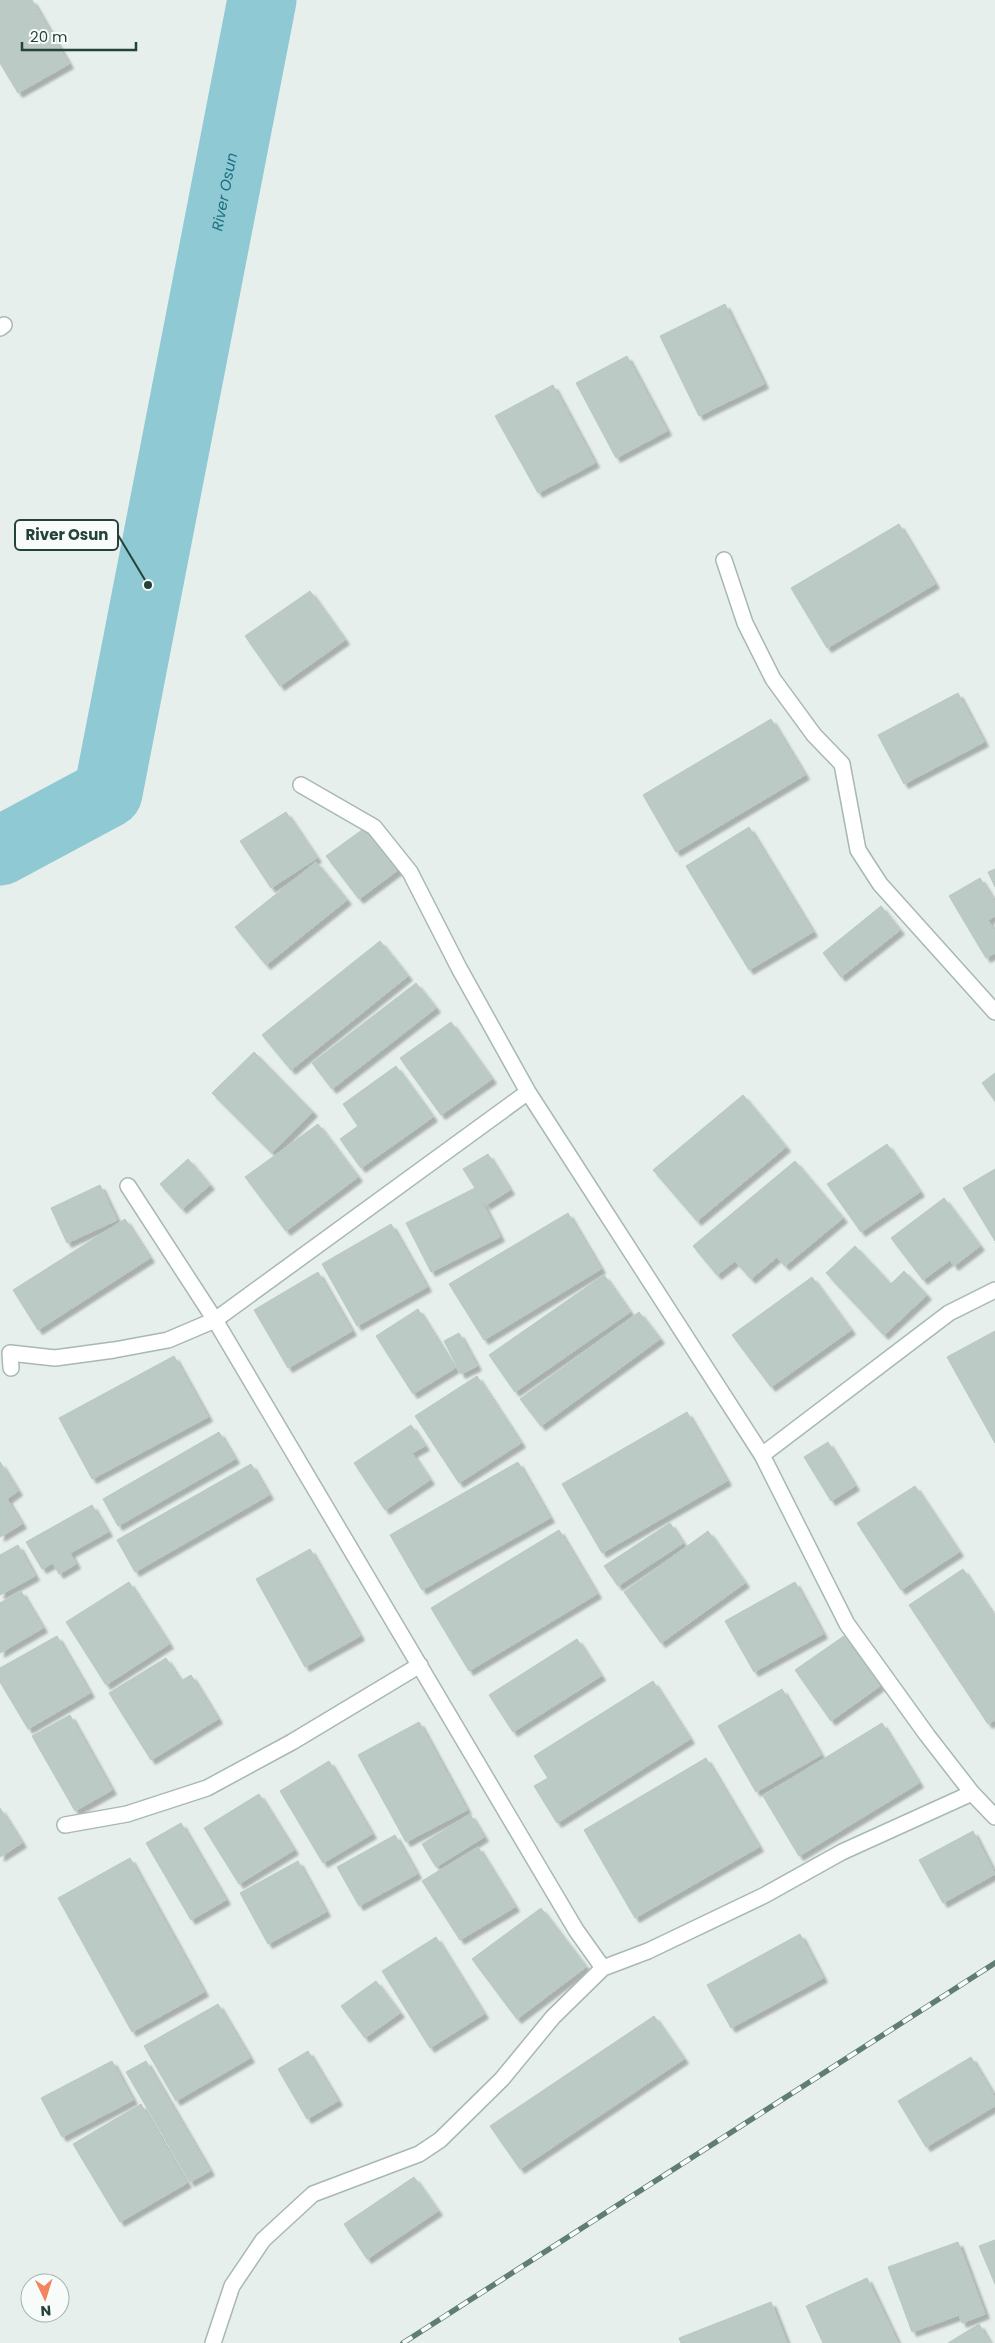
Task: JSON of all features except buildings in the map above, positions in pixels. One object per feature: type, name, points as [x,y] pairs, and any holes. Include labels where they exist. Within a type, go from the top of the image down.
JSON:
[{"type":"street","points":[[724,560],[745,624],[773,679],[814,735],[842,764],[858,850],[880,884],[995,1012]]},
{"type":"street","points":[[301,784],[374,827],[410,872],[528,1092],[762,1455],[847,1624],[927,1735],[972,1793],[995,1817]]},
{"type":"street","points":[[11,1368],[10,1352],[55,1358],[114,1350],[168,1340],[215,1320],[528,1092]]},
{"type":"street","points":[[128,1186],[215,1320],[576,1930],[603,1968]]},
{"type":"street","points":[[762,1455],[949,1313],[995,1290]]},
{"type":"street","points":[[66,1825],[127,1814],[207,1788],[292,1742],[420,1665]]},
{"type":"street","points":[[213,2343],[232,2286],[263,2240],[312,2194],[419,2154],[440,2140],[502,2080],[553,2017],[603,1968],[681,1935],[765,1895],[842,1852],[972,1793]]},
{"type":"waterway","name":"River Osun","points":[[0,851],[108,793],[262,0]]},
{"type":"railway","points":[[403,2343],[995,1963]]},
{"type":"place","name":"River Osun","points":[[148,585]]}]
